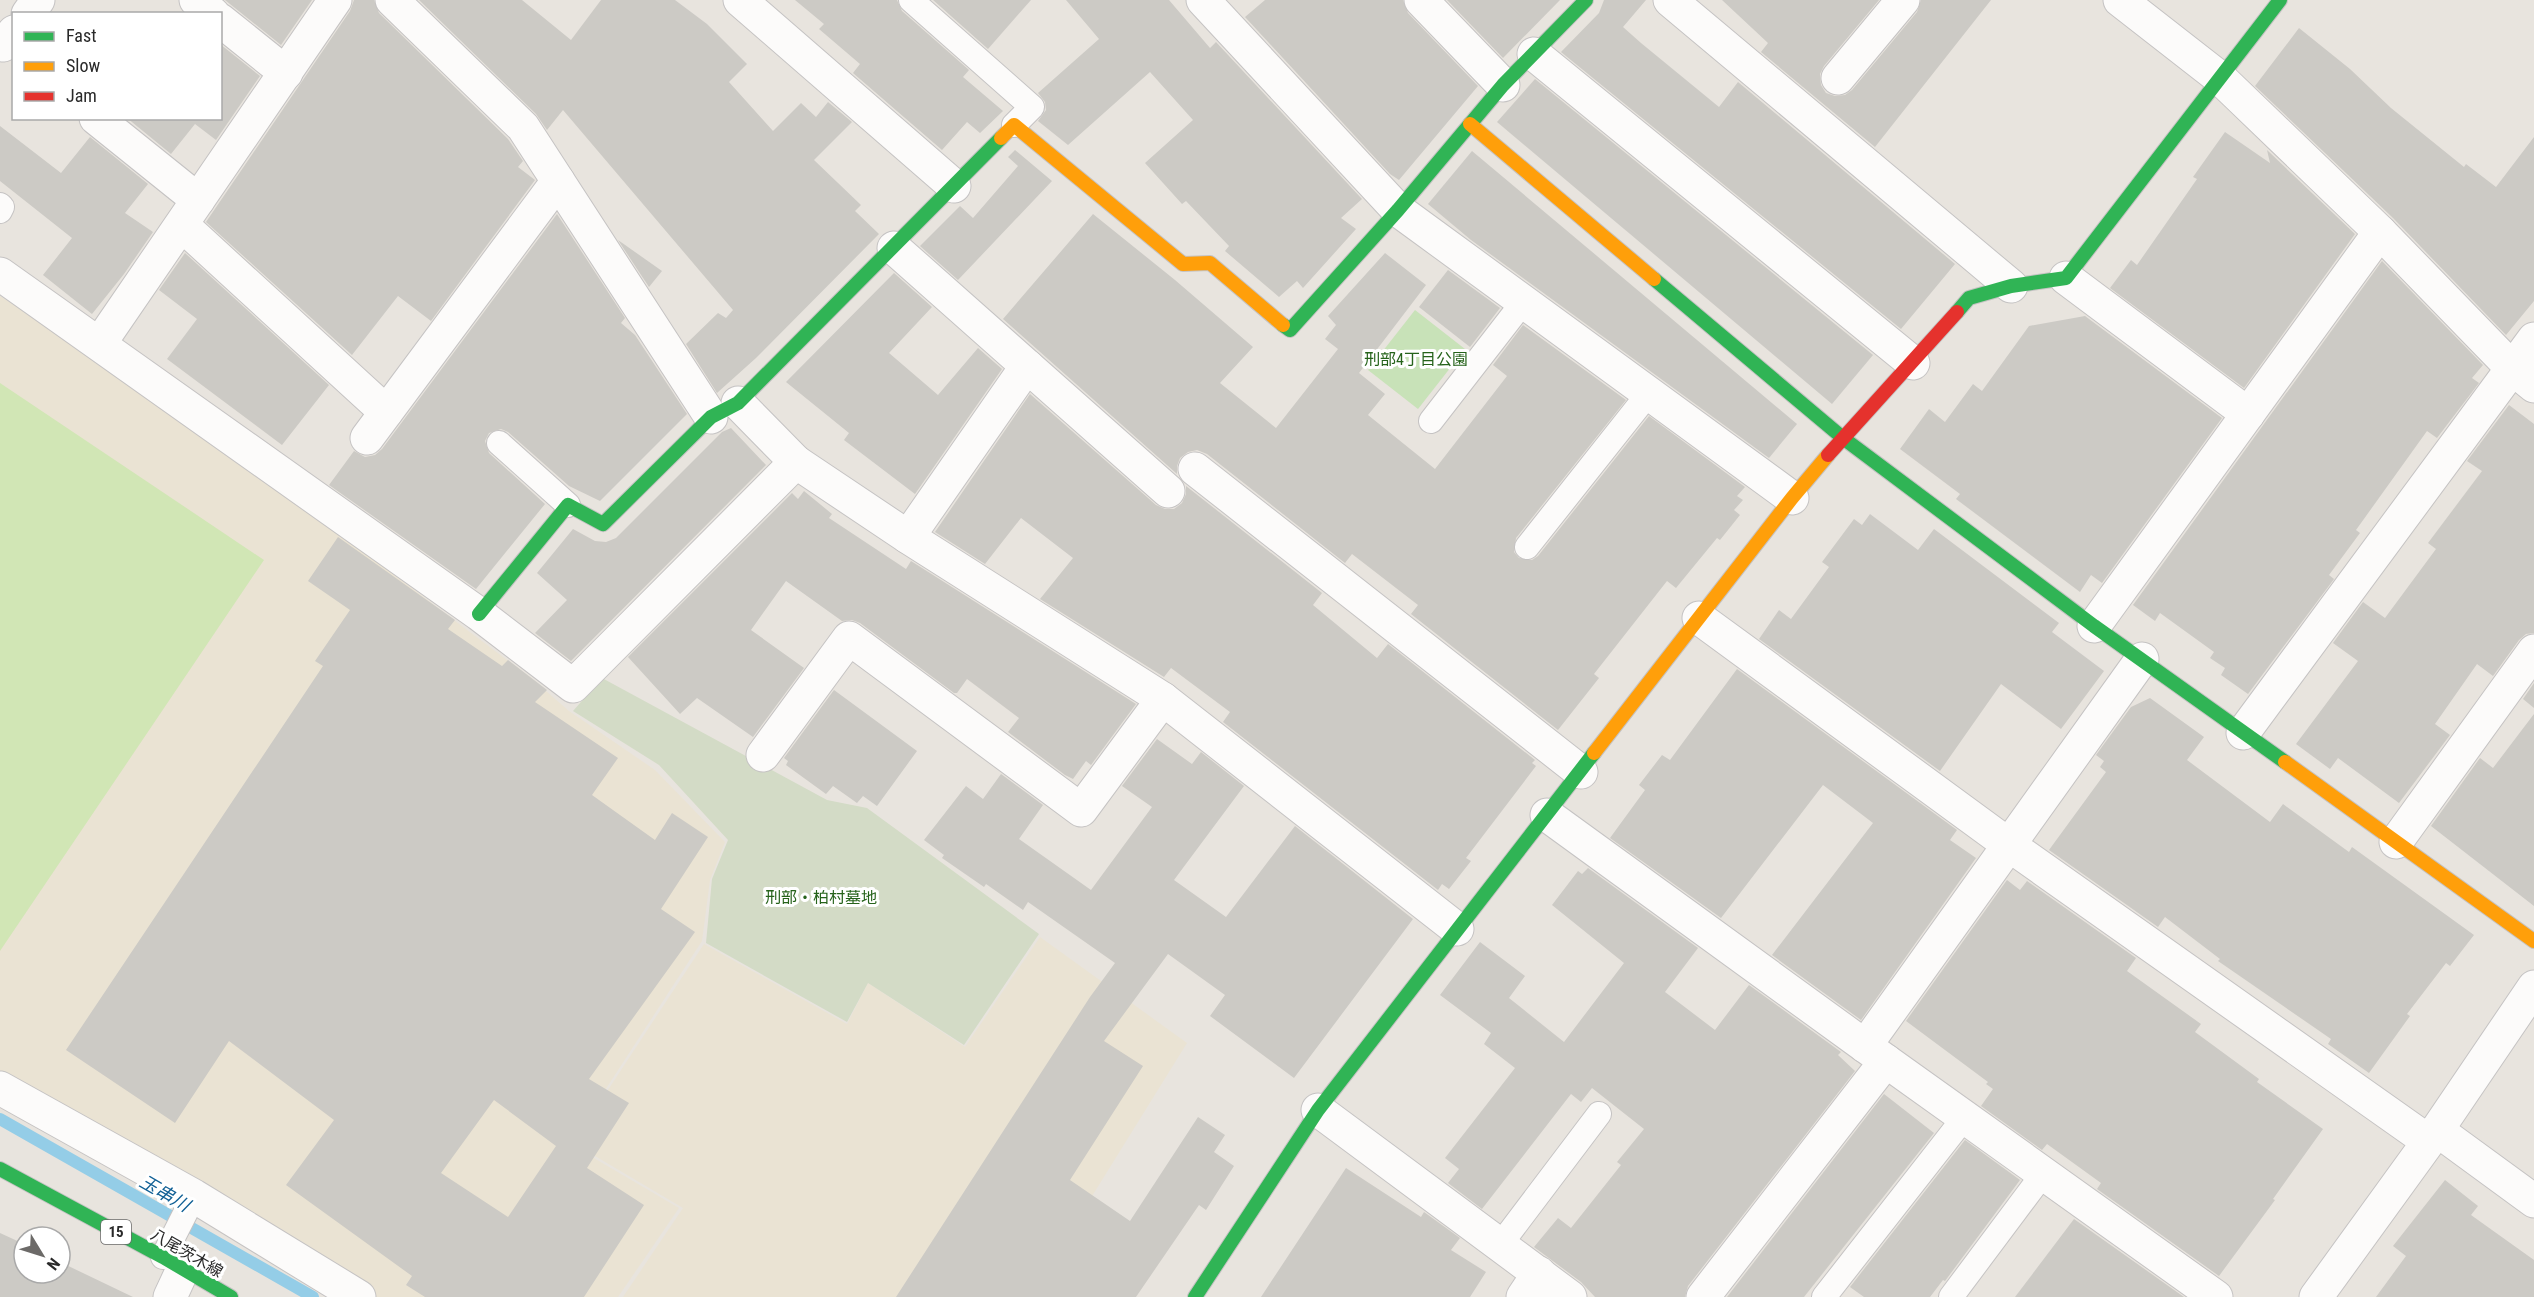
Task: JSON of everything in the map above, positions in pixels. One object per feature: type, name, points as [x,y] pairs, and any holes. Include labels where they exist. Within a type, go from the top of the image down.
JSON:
[{"type":"street","points":[[196,0],[211,12]]},
{"type":"street","points":[[100,343],[335,0]]},
{"type":"street","points":[[392,0],[523,127],[558,181],[725,410],[796,462],[908,537],[1163,699],[1457,929]]},
{"type":"street","points":[[740,0],[954,186]]},
{"type":"street","points":[[1421,0],[1503,86]]},
{"type":"street","points":[[479,614],[568,505],[603,524],[894,248],[1014,125],[1183,264],[1210,262],[1290,330],[1398,210],[1503,86],[1586,0]]},
{"type":"street","points":[[1670,0],[2011,286]]},
{"type":"street","points":[[1838,78],[1903,0]]},
{"type":"street","points":[[2121,0],[2220,78],[2380,232],[2523,377]]},
{"type":"street","points":[[1194,1297],[1318,1110],[1792,498],[1969,298],[2011,286],[2066,278],[2280,0]]},
{"type":"street","points":[[1217,5],[1398,210],[1792,498]]},
{"type":"street","points":[[222,22],[286,73]]},
{"type":"street","points":[[1534,54],[1913,363]]},
{"type":"street","points":[[98,120],[190,212],[377,425],[558,181]]},
{"type":"street","points":[[1470,124],[1843,438],[2094,626],[2534,941]]},
{"type":"street","points":[[2094,626],[2380,232]]},
{"type":"street","points":[[894,248],[1168,492]]},
{"type":"street","points":[[0,274],[479,614],[573,686],[796,462]]},
{"type":"street","points":[[2066,278],[2248,414]]},
{"type":"street","points":[[2242,733],[2523,377],[2534,339]]},
{"type":"street","points":[[908,537],[1027,366]]},
{"type":"street","points":[[1195,469],[1581,772]]},
{"type":"street","points":[[1699,618],[2009,845],[2432,1136],[2534,1201]]},
{"type":"street","points":[[763,754],[849,638],[1081,810],[1163,699]]},
{"type":"street","points":[[2396,842],[2534,651]]},
{"type":"street","points":[[1702,1297],[1875,1054],[2009,845],[2142,659]]},
{"type":"street","points":[[1547,815],[1875,1054],[2216,1297]]},
{"type":"street","points":[[2316,1297],[2432,1136],[2534,987]]},
{"type":"street","points":[[0,1088],[191,1203],[359,1297]]},
{"type":"street","points":[[1318,1110],[1500,1245],[1531,1285],[1570,1297]]},
{"type":"street","name":"八尾茨木線","points":[[0,1169],[226,1296]]},
{"type":"lane","points":[[911,0],[1032,107],[1014,125]]},
{"type":"lane","points":[[0,205],[2,207],[0,211]]},
{"type":"lane","points":[[1431,421],[1524,301]]},
{"type":"lane","points":[[1527,547],[1649,393]]},
{"type":"lane","points":[[499,443],[568,505]]},
{"type":"lane","points":[[1500,1245],[1599,1114]]},
{"type":"lane","points":[[1824,1297],[1964,1118]]},
{"type":"lane","points":[[1951,1297],[2043,1174]]},
{"type":"lane","points":[[172,1265],[191,1203]]},
{"type":"shaded area","points":[[0,296],[151,392],[531,678],[569,711],[655,770],[725,842],[710,880],[702,941],[570,1144],[679,1208],[618,1297],[371,1297],[0,1079]]},
{"type":"shaded area","points":[[1040,937],[1187,1043],[1058,1251],[1021,1297],[623,1297],[683,1208],[573,1143],[704,944],[847,1024],[868,983],[965,1047]]},
{"type":"green space","name":"刑部4丁目公園","points":[[1415,310],[1465,349],[1418,409],[1368,370]]},
{"type":"green space","points":[[0,383],[264,560],[0,951]]},
{"type":"green space","name":"刑部・柏村墓地","points":[[602,678],[827,800],[867,808],[1039,934],[964,1045],[868,983],[847,1022],[706,943],[712,879],[728,840],[659,765],[573,711]]},
{"type":"building","points":[[225,0],[312,0],[281,45]]},
{"type":"building","points":[[354,0],[374,0],[379,13],[508,139],[523,161],[518,167],[535,180],[431,321],[398,296],[352,355],[206,222],[350,11]]},
{"type":"building","points":[[419,0],[522,0],[571,40],[601,0],[675,0],[707,24],[747,64],[729,82],[773,131],[801,103],[816,117],[828,102],[852,122],[814,160],[861,205],[855,211],[879,234],[756,358],[717,393],[686,344],[718,313],[726,318],[733,310],[563,110],[547,130],[536,114]]},
{"type":"building","points":[[795,0],[897,0],[902,11],[969,70],[963,77],[1003,111],[980,133],[967,122],[942,150],[853,73],[860,64],[819,29],[824,24]]},
{"type":"building","points":[[933,0],[1031,0],[988,49]]},
{"type":"building","points":[[1066,0],[1169,0],[1210,48],[1216,42],[1362,199],[1341,218],[1356,229],[1303,288],[1297,281],[1279,297],[1225,251],[1229,246],[1186,201],[1182,204],[1145,163],[1193,120],[1150,72],[1068,145],[1038,121],[1046,110],[1045,102],[1038,93],[1099,39]]},
{"type":"building","points":[[1265,0],[1403,0],[1408,13],[1478,86],[1399,180],[1390,174],[1245,17]]},
{"type":"building","points":[[1447,0],[1560,0],[1503,58]]},
{"type":"building","points":[[1604,0],[1646,0],[1623,27],[1641,43],[1719,107],[1738,82],[1955,264],[1901,329],[1561,52],[1599,13]]},
{"type":"building","points":[[1722,0],[1879,0],[1824,66],[1820,74],[1821,85],[1826,93],[1835,96],[1845,95],[1852,90],[1917,12],[1921,0],[1991,0],[1875,147],[1761,52],[1768,43]]},
{"type":"building","points":[[2299,28],[2350,69],[2391,108],[2464,167],[2466,164],[2496,187],[2534,137],[2534,301],[2506,335],[2393,218],[2255,86]]},
{"type":"building","points":[[222,46],[260,76],[216,140],[195,124],[171,154],[129,120],[222,120]]},
{"type":"building","points":[[1535,79],[1873,355],[1832,404],[1497,122]]},
{"type":"building","points":[[0,126],[61,173],[90,137],[148,184],[125,213],[153,232],[124,274],[92,314],[43,275],[72,238],[0,181]]},
{"type":"building","points":[[2225,132],[2270,163],[2267,150],[2355,234],[2244,388],[2110,288],[2131,260],[2137,265],[2197,179],[2193,177]]},
{"type":"building","points":[[1015,150],[1052,181],[958,280],[920,246],[960,206],[973,218],[1018,166],[1008,157]]},
{"type":"building","points":[[1472,151],[1797,424],[1769,458],[1471,240],[1428,204]]},
{"type":"building","points":[[557,214],[625,318],[621,323],[635,335],[687,414],[600,501],[569,486],[508,432],[501,429],[489,433],[485,441],[489,453],[545,504],[476,589],[329,485],[354,451],[365,457],[375,455],[382,449]]},
{"type":"building","points":[[1093,214],[1253,347],[1220,383],[1276,428],[1338,349],[1325,339],[1336,325],[1328,316],[1385,253],[1426,285],[1359,373],[1385,394],[1368,415],[1435,469],[1507,376],[1493,365],[1523,325],[1626,400],[1516,538],[1514,552],[1519,558],[1532,560],[1538,556],[1649,416],[1745,487],[1737,496],[1743,500],[1734,510],[1740,515],[1720,540],[1717,538],[1676,588],[1667,581],[1594,674],[1599,678],[1558,730],[1411,614],[1418,605],[1352,554],[1345,563],[1207,454],[1197,450],[1188,452],[1180,458],[1177,474],[1003,319]]},
{"type":"building","points":[[618,240],[662,271],[649,287]]},
{"type":"building","points":[[185,253],[329,385],[282,445],[167,359],[197,319],[159,290]]},
{"type":"building","points":[[2382,261],[2483,365],[2472,378],[2479,383],[2437,438],[2427,431],[2356,530],[2360,533],[2329,575],[2334,579],[2248,694],[2221,675],[2225,668],[2210,658],[2214,652],[2160,613],[2155,621],[2133,605]]},
{"type":"building","points":[[1448,270],[1500,308],[1470,347],[1419,307]]},
{"type":"building","points":[[894,273],[932,307],[889,353],[938,395],[978,348],[1002,369],[915,494],[844,440],[849,433],[786,382]]},
{"type":"building","points":[[2085,316],[2222,418],[2102,583],[2091,575],[2080,592],[1956,499],[1960,494],[1900,449],[1929,409],[1945,422],[1973,384],[1982,391],[2029,326]]},
{"type":"building","points":[[1030,394],[1156,505],[1165,509],[1174,509],[1182,503],[1186,494],[1186,486],[1322,593],[1313,605],[1377,658],[1388,644],[1535,760],[1532,763],[1536,766],[1466,858],[1471,861],[1449,889],[1442,884],[1438,890],[1223,722],[1230,712],[1171,668],[1164,677],[1040,599],[1073,558],[1021,518],[985,564],[935,532]]},
{"type":"building","points":[[2509,405],[2534,424],[2534,633],[2526,634],[2519,640],[2493,676],[2477,664],[2435,724],[2450,735],[2399,803],[2338,758],[2330,769],[2296,744],[2358,661],[2333,643],[2363,602],[2385,618],[2436,549],[2428,543],[2482,471],[2467,461]]},
{"type":"building","points":[[731,428],[766,465],[571,661],[535,633],[567,600],[537,573],[573,529],[595,541],[606,542],[616,538],[722,432]]},
{"type":"building","points":[[804,491],[832,514],[829,518],[906,569],[911,561],[1136,704],[1091,765],[1086,761],[1073,779],[1065,775],[1008,732],[1019,718],[967,679],[957,693],[954,693],[860,623],[852,620],[842,621],[786,581],[751,630],[804,668],[753,737],[697,698],[680,714],[628,657],[792,493],[798,499]]},
{"type":"building","points":[[1870,514],[1918,550],[1934,529],[2059,623],[2052,632],[2104,671],[2061,729],[2001,684],[1940,771],[1759,639],[1779,610],[1791,619],[1829,567],[1822,562],[1854,519],[1862,525]]},
{"type":"building","points":[[338,537],[455,620],[448,629],[502,666],[508,660],[547,690],[535,702],[618,758],[592,795],[655,840],[672,813],[708,837],[661,909],[695,932],[589,1079],[629,1103],[587,1168],[644,1205],[584,1297],[425,1297],[406,1285],[412,1276],[286,1185],[334,1120],[229,1041],[175,1123],[66,1050],[323,666],[315,661],[350,610],[308,581]],"holes":[[[494,1100],[556,1146],[508,1217],[441,1173]]]},
{"type":"building","points":[[1737,669],[1957,830],[1950,840],[1976,858],[1861,1020],[1772,955],[1873,823],[1823,785],[1721,918],[1610,838],[1645,790],[1639,785],[1662,755],[1670,760]]},
{"type":"building","points":[[2534,683],[2534,708],[2523,699]]},
{"type":"building","points":[[834,690],[917,751],[877,806],[863,796],[857,803],[833,786],[826,794],[786,765],[788,761],[784,758]]},
{"type":"building","points":[[2150,698],[2204,737],[2187,760],[2270,822],[2283,804],[2349,852],[2352,847],[2474,935],[2450,966],[2446,963],[2407,1014],[2410,1016],[2369,1073],[2328,1044],[2331,1039],[2218,961],[2220,959],[2165,917],[2158,927],[2049,850],[2106,772],[2100,767],[2104,761],[2096,755],[2131,707]]},
{"type":"building","points":[[2534,714],[2534,906],[2431,826],[2480,758],[2493,768]]},
{"type":"building","points":[[1157,739],[1192,764],[1201,752],[1244,786],[1174,880],[1226,917],[1295,826],[1413,919],[1294,1078],[1210,1016],[1225,995],[1168,954],[1104,1041],[1143,1066],[1070,1180],[1130,1221],[1198,1117],[1225,1135],[1214,1152],[1234,1166],[1206,1210],[1199,1205],[1136,1297],[896,1297],[1090,997],[1115,963],[1028,902],[1023,910],[986,884],[984,887],[942,858],[944,855],[924,840],[966,786],[983,799],[1001,774],[1043,805],[1019,839],[1091,890],[1152,807],[1122,786]]},
{"type":"building","points":[[1588,868],[1698,948],[1665,992],[1715,1030],[1749,985],[1841,1052],[1838,1055],[1855,1071],[1688,1286],[1685,1297],[1595,1297],[1581,1282],[1534,1247],[1558,1218],[1571,1228],[1621,1165],[1617,1162],[1644,1129],[1592,1088],[1581,1102],[1571,1094],[1482,1209],[1448,1183],[1459,1169],[1445,1158],[1515,1068],[1484,1044],[1491,1033],[1440,995],[1480,942],[1525,976],[1509,998],[1564,1042],[1624,963],[1552,905],[1578,871],[1582,874]]},
{"type":"building","points":[[2007,880],[2020,890],[2027,881],[2136,958],[2127,971],[2201,1024],[2195,1032],[2259,1079],[2257,1082],[2323,1129],[2273,1199],[2275,1200],[2219,1276],[2097,1189],[2101,1183],[2047,1144],[2042,1150],[1981,1106],[1993,1089],[1986,1084],[1988,1082],[1906,1021]]},
{"type":"building","points":[[1884,1094],[1934,1133],[1804,1297],[1727,1297]]},
{"type":"building","points":[[1965,1140],[2020,1180],[1945,1281],[1943,1280],[1930,1297],[1864,1297],[1850,1287]]},
{"type":"building","points":[[1346,1168],[1421,1217],[1424,1212],[1460,1238],[1451,1250],[1486,1272],[1470,1297],[1261,1297]]},
{"type":"building","points":[[2445,1180],[2478,1206],[2471,1215],[2534,1260],[2534,1297],[2376,1297],[2406,1256],[2393,1246]]},
{"type":"building","points":[[2074,1219],[2184,1297],[2015,1297]]},
{"type":"building","points":[[0,1233],[12,1238],[12,1285],[72,1285],[72,1268],[133,1297],[0,1297]]},
{"type":"waterway","name":"玉串川","points":[[0,1119],[313,1297]]},
{"type":"traffic: fast","points":[[1283,325],[1290,330],[1398,210],[1503,85],[1586,0]]},
{"type":"traffic: fast","points":[[1957,312],[1969,298],[2011,286],[2066,278],[2280,0]]},
{"type":"traffic: fast","points":[[479,614],[568,505],[603,524],[711,417],[738,403],[1001,138]]},
{"type":"traffic: fast","points":[[1654,279],[1843,438],[2094,626],[2285,762]]},
{"type":"traffic: fast","points":[[1195,1297],[1318,1110],[1594,753]]},
{"type":"traffic: fast","points":[[0,1169],[163,1257],[231,1297]]},
{"type":"traffic: slow","points":[[1470,124],[1654,279]]},
{"type":"traffic: slow","points":[[1001,138],[1014,125],[1183,264],[1210,263],[1283,325]]},
{"type":"traffic: slow","points":[[1594,753],[1828,455]]},
{"type":"traffic: slow","points":[[2285,762],[2534,941]]},
{"type":"traffic: jam","points":[[1828,455],[1957,312]]}]
